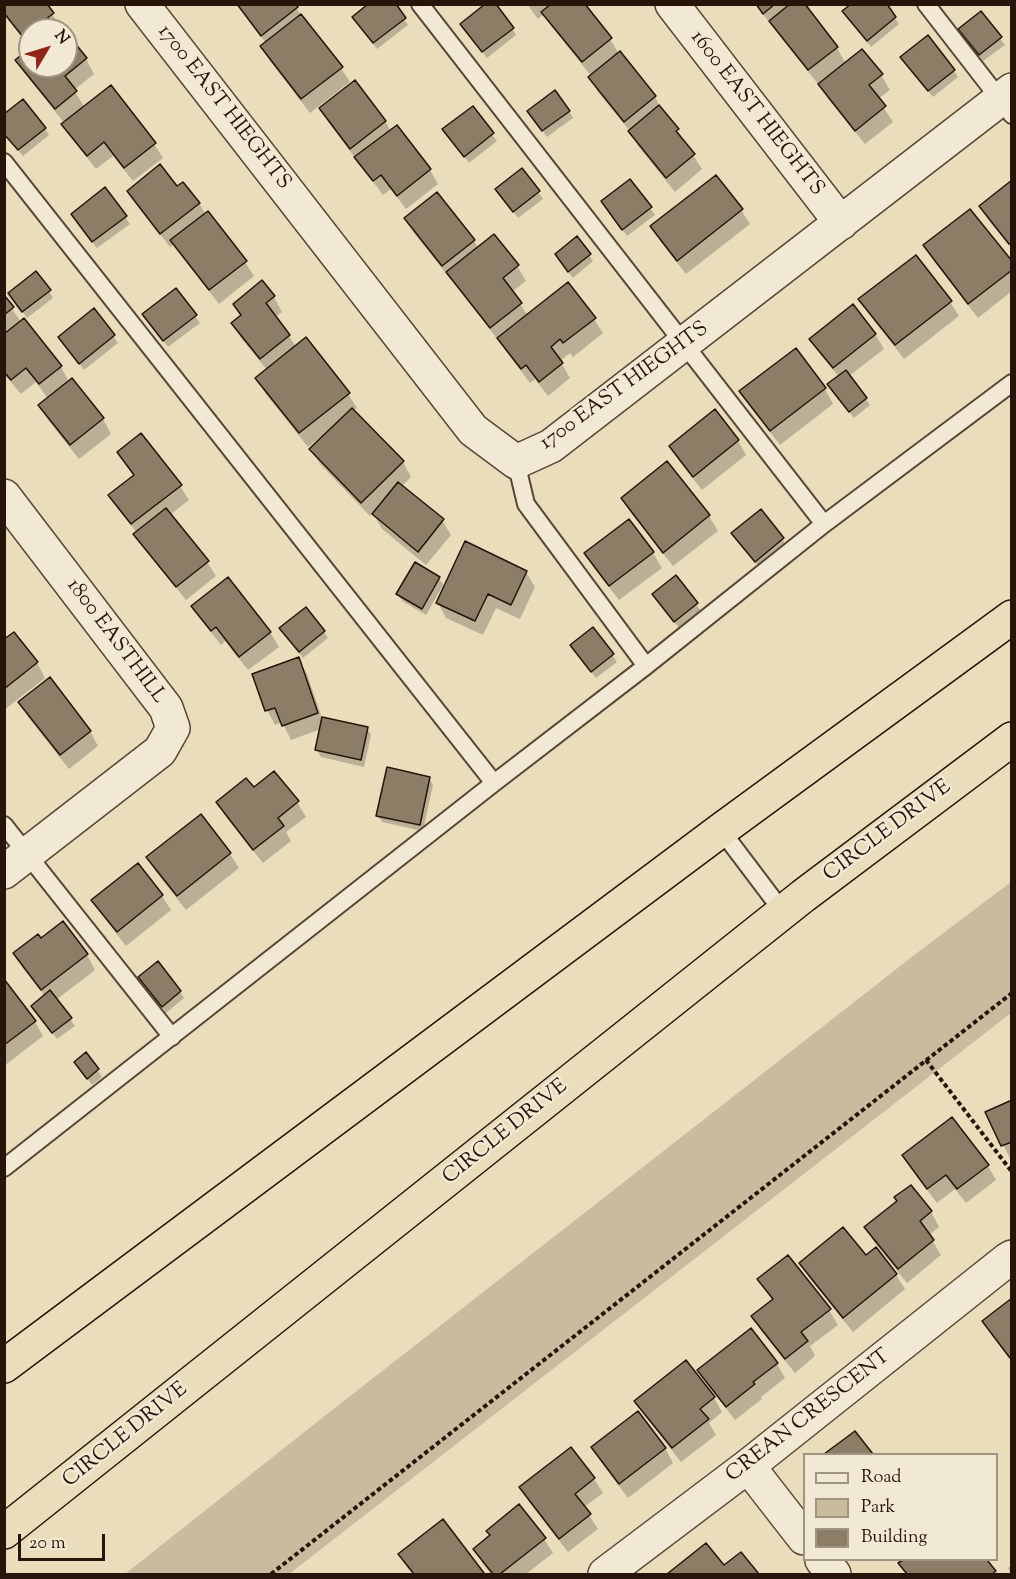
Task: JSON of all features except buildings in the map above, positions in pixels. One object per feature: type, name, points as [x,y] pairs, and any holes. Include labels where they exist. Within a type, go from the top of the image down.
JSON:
[{"type":"highway","points":[[4,1366],[721,830],[1011,617]]},
{"type":"highway","name":"CIRCLE DRIVE","points":[[4,1532],[783,912],[1011,739]]},
{"type":"street","name":"1700 EAST HIEGHTS","points":[[142,4],[473,429],[516,462],[551,447],[841,223],[1007,102]]},
{"type":"street","name":"1600 EAST HIEGHTS","points":[[672,4],[841,223]]},
{"type":"street","name":"1800 EASTHILL","points":[[4,496],[166,708],[173,728],[159,752],[16,863]]},
{"type":"street","name":"CREAN CRESCENT","points":[[605,1575],[748,1466],[1011,1257]]},
{"type":"street","points":[[748,1466],[803,1537]]},
{"type":"street","points":[[823,1561],[834,1575]]},
{"type":"lane","points":[[420,4],[824,524]]},
{"type":"lane","points":[[926,4],[1007,102]]},
{"type":"lane","points":[[4,162],[494,783]]},
{"type":"lane","points":[[4,1168],[824,524],[1011,383]]},
{"type":"lane","points":[[516,462],[526,504],[646,666]]},
{"type":"lane","points":[[4,825],[16,863],[172,1037]]},
{"type":"lane","points":[[721,830],[783,912]]},
{"type":"path","points":[[271,1575],[1011,993]]},
{"type":"path","points":[[926,1060],[1011,1172]]},
{"type":"green space","points":[[1011,882],[1011,1013],[289,1574],[125,1574],[913,956]]}]
